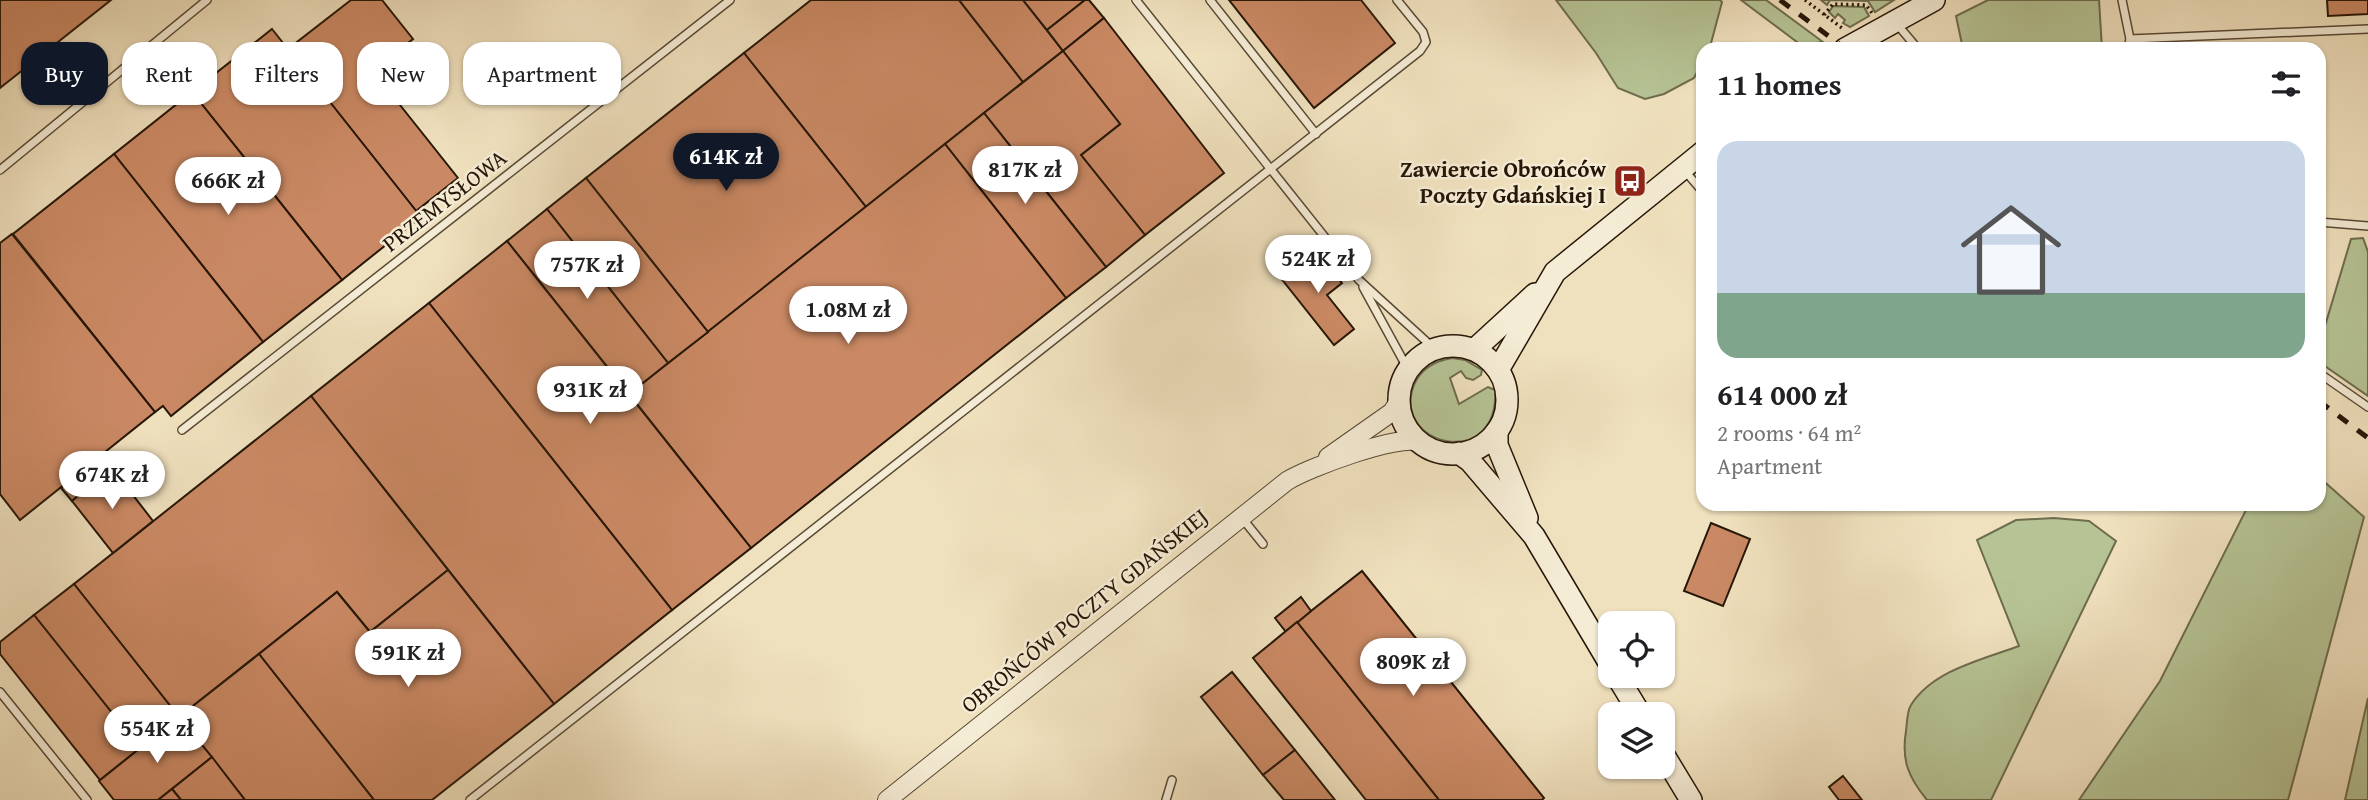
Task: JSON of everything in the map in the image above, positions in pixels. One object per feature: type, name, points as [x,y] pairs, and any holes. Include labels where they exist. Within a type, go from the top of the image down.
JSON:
[{"type":"main road","points":[[1847,41],[1884,19],[1934,0]]},
{"type":"main road","points":[[1474,350],[1568,259],[1696,157]]},
{"type":"main road","points":[[1498,370],[1544,285]]},
{"type":"main road","points":[[1457,346],[1474,350],[1498,370],[1507,394],[1503,419],[1497,431],[1477,448],[1459,453],[1433,450],[1419,442],[1403,419],[1399,401],[1405,375],[1425,353],[1457,346]]},
{"type":"main road","points":[[1497,431],[1497,445],[1534,536],[1598,644]]},
{"type":"main road","points":[[1459,453],[1470,461],[1534,536]]},
{"type":"main road","points":[[1675,772],[1692,800]]},
{"type":"street","name":"OBROŃCÓW POCZTY GDAŃSKIEJ","points":[[887,800],[1287,481],[1316,465],[1392,412],[1399,401]]},
{"type":"street","name":"OBROŃCÓW POCZTY GDAŃSKIEJ","points":[[1316,465],[1404,439],[1419,442]]},
{"type":"lane","points":[[0,170],[207,0]]},
{"type":"lane","name":"PRZEMYSŁOWA","points":[[182,430],[730,0]]},
{"type":"lane","points":[[1136,0],[1359,280],[1428,343],[1440,348]]},
{"type":"lane","points":[[1210,0],[1316,134]]},
{"type":"lane","points":[[470,800],[1423,47],[1426,41],[1423,32],[1397,0]]},
{"type":"lane","points":[[2122,0],[2129,42]]},
{"type":"lane","points":[[1884,19],[1910,42]]},
{"type":"lane","points":[[2130,39],[2368,29]]},
{"type":"lane","points":[[1682,168],[1696,184]]},
{"type":"lane","points":[[2326,223],[2368,226]]},
{"type":"lane","points":[[1359,280],[1404,362],[1405,375]]},
{"type":"lane","points":[[2326,378],[2368,407]]},
{"type":"lane","points":[[1242,517],[1263,544]]},
{"type":"lane","points":[[0,692],[87,800]]},
{"type":"lane","points":[[1166,800],[1172,780]]},
{"type":"path","points":[[1805,0],[1824,15],[1847,41]]},
{"type":"path","points":[[1824,15],[1833,4],[1866,5],[1884,19]]},
{"type":"green space","points":[[1556,0],[1722,2],[1711,42],[1696,42],[1694,78],[1664,94],[1645,99],[1618,88],[1596,53]]},
{"type":"green space","points":[[1741,0],[1766,0],[1823,42],[1797,42]]},
{"type":"green space","points":[[1830,0],[1894,0],[1875,12],[1868,1]]},
{"type":"green space","points":[[1988,0],[2099,0],[2102,42],[1962,42],[1956,16]]},
{"type":"green space","points":[[1833,6],[1864,7],[1869,16],[1850,27],[1843,23],[1845,20],[1838,14],[1835,18],[1829,12]]},
{"type":"green space","points":[[2363,238],[2368,252],[2368,396],[2326,367],[2326,323],[2351,239]]},
{"type":"green space","points":[[1452,358],[1465,360],[1482,370],[1481,375],[1473,380],[1466,378],[1461,371],[1450,378],[1459,404],[1488,387],[1495,390],[1492,416],[1481,432],[1465,441],[1447,441],[1430,435],[1417,423],[1411,406],[1414,385],[1420,374],[1434,363]]},
{"type":"green space","points":[[2326,483],[2364,517],[2288,800],[2079,800],[2160,681],[2245,511],[2326,511]]},
{"type":"green space","points":[[2054,518],[2089,521],[2116,541],[1991,800],[1927,800],[1915,784],[1906,760],[1905,742],[1911,705],[1932,683],[1946,674],[2019,646],[1977,540],[2016,520]]},
{"type":"green space","points":[[2368,698],[2368,800],[2345,800]]},
{"type":"building","points":[[0,0],[111,0],[58,42],[21,42],[21,71],[0,88]]},
{"type":"building","points":[[351,0],[382,0],[413,39],[409,42],[357,42],[357,105],[400,105],[458,178],[416,211],[332,105],[343,105],[343,42],[297,42]]},
{"type":"building","points":[[811,0],[959,0],[1023,82],[866,207],[744,53]]},
{"type":"building","points":[[959,0],[1023,0],[1063,51],[1023,82]]},
{"type":"building","points":[[1023,0],[1085,0],[1047,30]]},
{"type":"building","points":[[1085,0],[1089,0],[1104,18],[1063,51],[1047,30]]},
{"type":"building","points":[[1229,0],[1361,0],[1395,43],[1314,108]]},
{"type":"building","points":[[2327,0],[2368,0],[2368,14],[2328,16]]},
{"type":"building","points":[[1104,18],[1224,173],[1145,235],[1081,155],[1120,124],[1063,51]]},
{"type":"building","points":[[272,29],[282,42],[255,42]]},
{"type":"building","points":[[1063,51],[1120,124],[1081,155],[1145,235],[1106,267],[984,113]]},
{"type":"building","points":[[744,53],[866,207],[708,332],[586,178]]},
{"type":"building","points":[[231,61],[231,105],[332,105],[421,217],[342,280],[202,105],[217,105],[217,72]]},
{"type":"building","points":[[176,105],[202,105],[342,280],[263,342],[114,154]]},
{"type":"building","points":[[984,113],[1106,267],[1066,298],[945,144]]},
{"type":"building","points":[[945,144],[1066,298],[751,548],[629,394]]},
{"type":"building","points":[[114,154],[263,342],[171,416],[163,406],[155,412],[13,234]]},
{"type":"building","points":[[586,178],[708,332],[668,363],[547,209]]},
{"type":"building","points":[[547,209],[668,363],[629,394],[507,241]]},
{"type":"building","points":[[12,234],[155,412],[20,520],[0,494],[0,243]]},
{"type":"building","points":[[507,241],[751,548],[672,610],[429,303]]},
{"type":"building","points":[[1315,250],[1342,283],[1327,295],[1354,329],[1334,345],[1280,277]]},
{"type":"building","points":[[429,303],[672,610],[554,704],[311,396]]},
{"type":"building","points":[[311,396],[448,570],[370,632],[337,592],[179,717],[74,584]]},
{"type":"building","points":[[102,455],[112,468],[72,501],[61,488]]},
{"type":"building","points":[[112,468],[153,521],[113,553],[72,501]]},
{"type":"building","points":[[1711,523],[1750,539],[1723,606],[1684,591]]},
{"type":"building","points":[[448,570],[554,704],[432,800],[374,800],[259,654],[337,592],[370,632]]},
{"type":"building","points":[[1362,571],[1544,798],[1542,800],[1439,800],[1297,622]]},
{"type":"building","points":[[74,584],[179,717],[140,748],[34,615]]},
{"type":"building","points":[[1301,597],[1311,611],[1286,632],[1275,618]]},
{"type":"building","points":[[34,615],[140,748],[100,780],[0,654],[0,642]]},
{"type":"building","points":[[1297,622],[1439,800],[1366,800],[1253,658]]},
{"type":"building","points":[[259,654],[374,800],[245,800],[179,717]]},
{"type":"building","points":[[1232,672],[1295,750],[1263,775],[1201,697]]},
{"type":"building","points":[[179,717],[212,757],[158,800],[114,800],[99,781]]},
{"type":"building","points":[[1295,750],[1335,800],[1284,800],[1263,775]]},
{"type":"building","points":[[212,757],[245,800],[181,800],[172,789]]},
{"type":"building","points":[[1843,776],[1862,800],[1839,800],[1829,787]]},
{"type":"building","points":[[172,789],[181,800],[158,800]]},
{"type":"railway","points":[[1780,0],[1837,42]]},
{"type":"railway","points":[[2326,406],[2368,438]]},
{"type":"place","name":"Zawiercie Obrońców Poczty Gdańskiej I","points":[[1630,181]]}]
